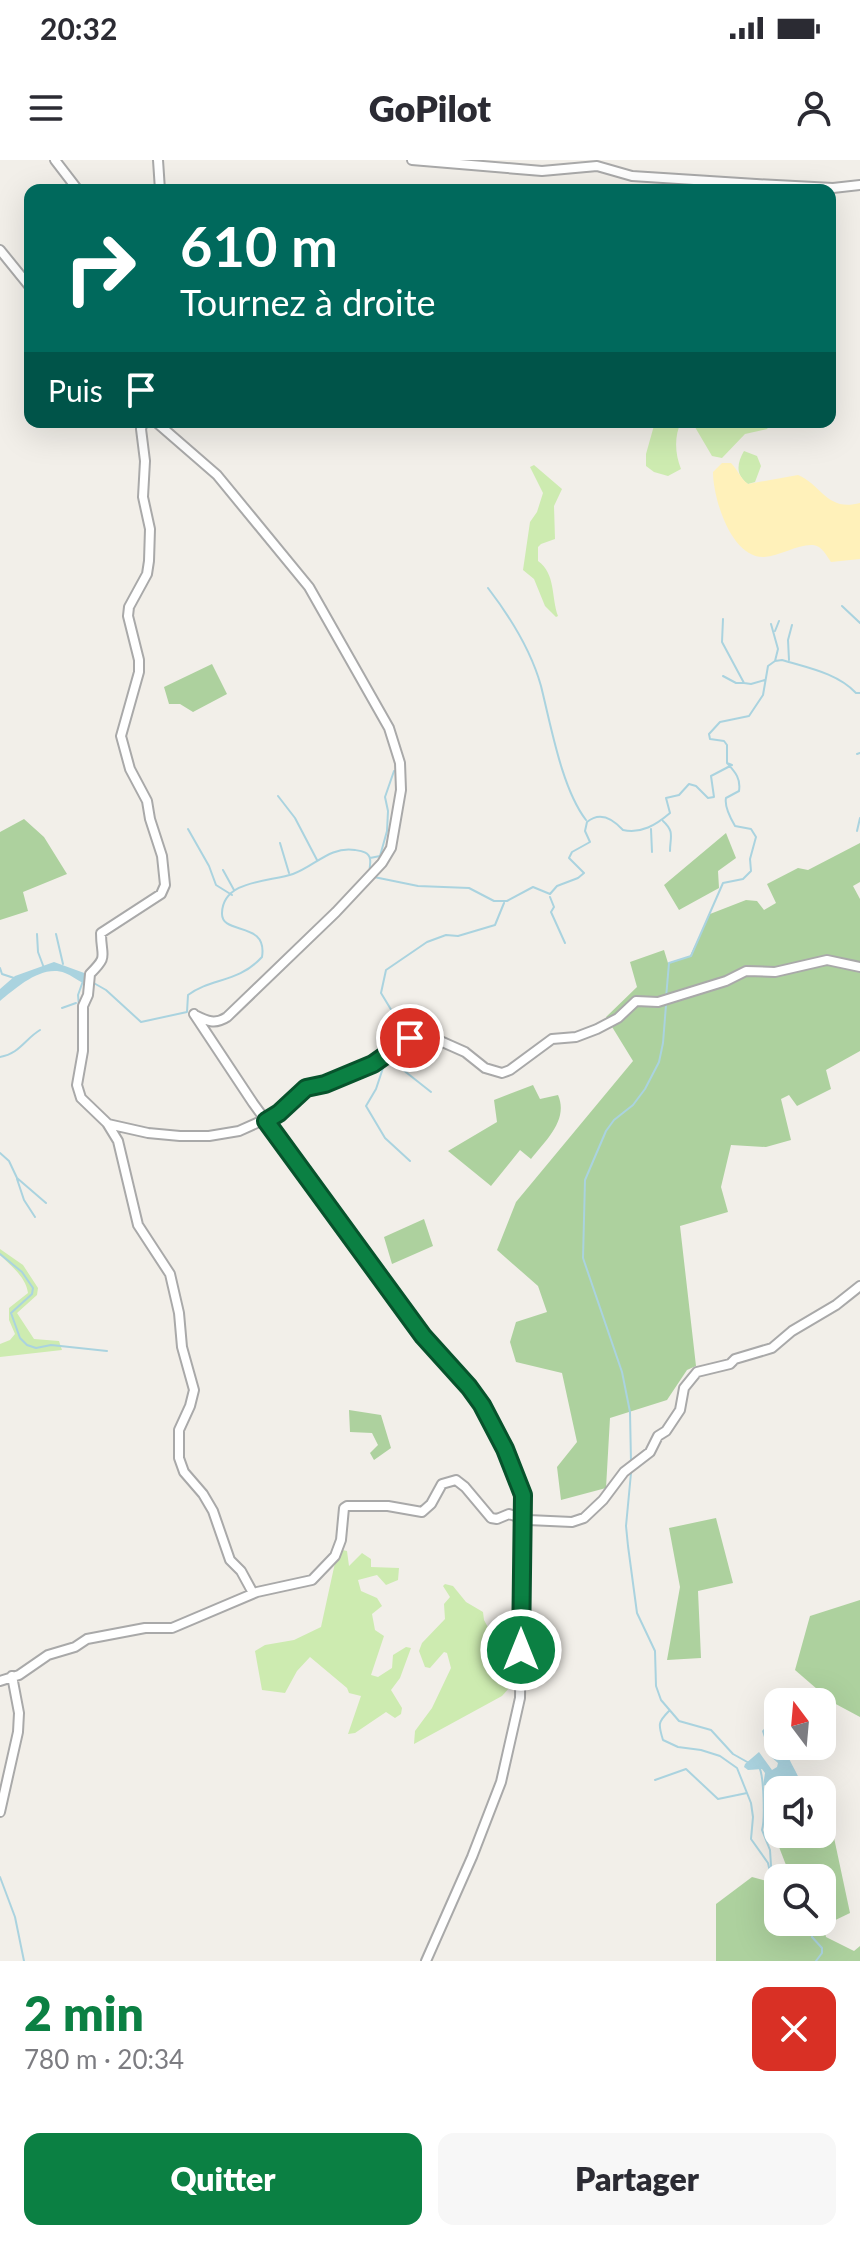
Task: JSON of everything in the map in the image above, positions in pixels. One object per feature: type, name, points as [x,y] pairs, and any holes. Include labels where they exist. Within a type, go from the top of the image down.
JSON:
[{"type":"street","points":[[55,160],[73,184]]},
{"type":"street","points":[[158,160],[160,184]]},
{"type":"street","points":[[412,160],[542,171],[597,166],[632,176],[753,184]]},
{"type":"street","points":[[836,188],[860,185]]},
{"type":"street","points":[[0,250],[24,280]]},
{"type":"street","points":[[142,428],[143,497],[150,529],[149,561],[147,574],[129,607],[139,672],[121,736],[127,763],[147,801],[162,856],[165,885],[161,894],[101,933],[102,962],[90,974],[88,995],[83,1006],[83,1051],[77,1085],[87,1105],[107,1123],[121,1150],[138,1225],[166,1265],[194,1390],[179,1430],[179,1458],[184,1472],[213,1511],[230,1560],[241,1571],[253,1593]]},
{"type":"street","points":[[163,428],[217,475],[309,587],[389,728],[400,763],[401,790],[391,848],[382,863],[227,1017],[219,1022],[209,1022],[194,1014],[266,1121],[423,1336],[482,1405],[505,1449],[523,1495],[520,1698],[501,1782],[426,1961]]},
{"type":"street","points":[[107,1123],[148,1133],[209,1136],[239,1131],[279,1113],[306,1088],[325,1084],[373,1064],[410,1038],[438,1040],[465,1052],[485,1068],[502,1073],[552,1039],[576,1037],[608,1024],[636,1001],[658,1002],[717,984],[746,971],[775,972],[827,960],[860,967]]},
{"type":"street","points":[[0,1681],[19,1675],[48,1655],[75,1647],[87,1639],[145,1628],[172,1628],[253,1593],[312,1580],[331,1563],[341,1540],[344,1508],[347,1506],[388,1506],[422,1512],[431,1504],[442,1484],[456,1480],[491,1518],[509,1514],[524,1519],[572,1522],[584,1518],[603,1500],[624,1472],[650,1452],[658,1436],[666,1431],[680,1410],[684,1388],[697,1372],[730,1364],[735,1359],[772,1348],[860,1286]]},
{"type":"street","points":[[0,1812],[18,1732],[19,1713],[12,1676]]},
{"type":"green space","points":[[653,428],[679,428],[676,446],[681,469],[668,476],[654,472],[646,466]]},
{"type":"green space","points":[[696,428],[768,428],[745,434],[722,458],[712,456]]},
{"type":"green space","points":[[744,451],[757,456],[761,466],[755,482],[748,484],[738,469]]},
{"type":"green space","points":[[534,465],[562,489],[554,506],[555,539],[538,547],[538,561],[550,579],[556,617],[545,606],[534,579],[523,570],[530,522],[543,493],[530,467]]},
{"type":"green space","points":[[212,664],[227,694],[193,712],[180,704],[169,704],[164,687]]},
{"type":"green space","points":[[24,819],[44,837],[67,874],[23,892],[28,911],[0,920],[0,832]]},
{"type":"green space","points":[[726,833],[736,858],[718,871],[719,888],[679,910],[664,885]]},
{"type":"green space","points":[[860,843],[860,882],[853,886],[860,899],[860,1051],[826,1070],[831,1089],[797,1106],[789,1095],[781,1099],[791,1140],[766,1147],[731,1145],[721,1187],[728,1212],[680,1226],[696,1366],[687,1370],[667,1400],[610,1418],[606,1488],[561,1500],[557,1467],[577,1442],[562,1373],[516,1362],[510,1342],[516,1322],[547,1312],[538,1286],[497,1250],[516,1202],[633,1061],[606,1017],[637,987],[630,962],[664,950],[668,963],[690,956],[710,914],[746,900],[757,901],[764,910],[776,903],[767,884],[798,868],[808,870]]},
{"type":"green space","points":[[533,1085],[540,1099],[558,1095],[561,1104],[558,1121],[531,1159],[520,1150],[491,1186],[448,1151],[497,1122],[494,1100]]},
{"type":"green space","points":[[424,1219],[433,1246],[392,1264],[384,1237]]},
{"type":"green space","points":[[0,1249],[23,1265],[38,1288],[37,1295],[17,1313],[34,1339],[59,1341],[62,1350],[0,1357],[0,1344],[15,1334],[9,1320],[9,1308],[28,1293],[21,1277],[0,1255]]},
{"type":"green space","points":[[349,1410],[381,1415],[391,1448],[374,1460],[370,1453],[378,1445],[372,1433],[350,1432]]},
{"type":"green space","points":[[716,1518],[733,1583],[698,1591],[701,1658],[667,1660],[680,1587],[669,1528]]},
{"type":"green space","points":[[338,1549],[347,1551],[349,1566],[362,1553],[371,1559],[371,1567],[399,1568],[398,1580],[386,1585],[377,1575],[358,1580],[361,1591],[377,1598],[382,1606],[372,1614],[375,1630],[384,1636],[371,1675],[378,1677],[392,1668],[393,1655],[406,1647],[411,1648],[400,1678],[391,1690],[402,1708],[401,1714],[395,1718],[386,1712],[355,1733],[348,1734],[361,1696],[349,1693],[310,1657],[297,1671],[285,1693],[262,1690],[255,1651],[265,1645],[294,1640],[321,1627]]},
{"type":"green space","points":[[443,1586],[453,1586],[466,1602],[483,1612],[484,1620],[509,1667],[510,1687],[502,1696],[414,1744],[415,1731],[432,1708],[451,1668],[447,1653],[444,1652],[430,1668],[425,1667],[419,1651],[422,1643],[445,1619],[444,1604],[450,1597]]},
{"type":"green space","points":[[860,1600],[860,1717],[836,1704],[836,1688],[816,1688],[795,1670],[810,1616]]},
{"type":"green space","points":[[836,1847],[850,1913],[836,1920],[836,1864],[786,1864],[779,1848]]},
{"type":"green space","points":[[752,1877],[764,1880],[764,1936],[826,1936],[854,1951],[860,1946],[860,1961],[716,1961],[716,1904]]},
{"type":"sand","points":[[722,463],[731,463],[748,484],[798,475],[832,501],[849,505],[860,503],[860,559],[831,562],[821,549],[813,545],[764,557],[752,555],[733,537],[720,511],[713,472]]},
{"type":"water","points":[[54,962],[87,974],[87,979],[83,983],[56,971],[39,974],[0,1001],[0,989],[15,976]]},
{"type":"water","points":[[759,1752],[772,1770],[778,1763],[775,1760],[790,1760],[798,1776],[765,1776],[762,1769],[748,1770],[744,1767]]},
{"type":"waterway","points":[[488,588],[532,660],[564,775],[586,820]]},
{"type":"waterway","points":[[842,606],[860,623]]},
{"type":"waterway","points":[[723,619],[722,642],[744,683],[765,680]]},
{"type":"waterway","points":[[775,631],[779,621]]},
{"type":"waterway","points":[[771,624],[778,649],[775,661]]},
{"type":"waterway","points":[[789,660],[788,640],[792,625]]},
{"type":"waterway","points":[[374,877],[418,886],[469,888],[494,901],[507,901],[533,887],[550,894],[557,886],[584,873],[569,858],[572,852],[590,842],[585,831],[587,822],[592,819],[606,818],[623,830],[642,830],[670,813],[666,798],[679,795],[689,784],[696,786],[708,798],[714,797],[711,776],[732,765],[727,763],[727,745],[724,741],[710,739],[709,734],[720,722],[749,716],[763,695],[768,666],[775,661],[782,660],[822,672],[860,693]]},
{"type":"waterway","points":[[723,676],[736,683],[744,683]]},
{"type":"waterway","points":[[666,998],[669,963],[691,956],[723,883],[743,879],[751,871],[750,859],[756,837],[751,829],[735,826],[728,813],[726,798],[739,791],[739,782],[727,763]]},
{"type":"waterway","points":[[370,858],[380,856],[387,831],[385,797],[394,771]]},
{"type":"waterway","points":[[278,796],[295,818],[317,860]]},
{"type":"waterway","points":[[857,831],[860,818]]},
{"type":"waterway","points":[[663,821],[670,832],[670,851]]},
{"type":"waterway","points":[[188,829],[216,885],[232,895]]},
{"type":"waterway","points":[[651,829],[652,852]]},
{"type":"waterway","points":[[280,843],[289,873]]},
{"type":"waterway","points":[[92,982],[106,990],[141,1022],[187,1012],[188,995],[243,972],[262,957],[262,945],[258,938],[224,920],[224,902],[230,894],[250,884],[301,871],[338,851],[364,852],[370,861],[370,872]]},
{"type":"waterway","points":[[223,870],[234,890]]},
{"type":"waterway","points":[[550,897],[554,907],[551,912],[565,943]]},
{"type":"waterway","points":[[407,1036],[381,993],[386,970],[427,942],[495,925],[504,903]]},
{"type":"waterway","points":[[37,934],[38,952],[44,968]]},
{"type":"waterway","points":[[56,934],[63,964]]},
{"type":"waterway","points":[[0,968],[2,974],[14,978]]},
{"type":"waterway","points":[[79,1006],[78,995],[83,981]]},
{"type":"waterway","points":[[62,1008],[76,1003]]},
{"type":"waterway","points":[[631,1462],[630,1412],[622,1372],[583,1258],[585,1180],[606,1131],[633,1105],[659,1062],[666,1005]]},
{"type":"waterway","points":[[0,1057],[17,1050],[40,1030]]},
{"type":"waterway","points":[[410,1042],[421,1057]]},
{"type":"waterway","points":[[388,1058],[431,1092]]},
{"type":"waterway","points":[[386,1059],[376,1089],[366,1106],[385,1138],[410,1161]]},
{"type":"waterway","points":[[0,1153],[9,1161],[17,1178],[46,1203]]},
{"type":"waterway","points":[[17,1179],[24,1200],[35,1217]]},
{"type":"waterway","points":[[0,1254],[22,1272],[33,1288],[32,1294],[11,1313],[20,1338],[27,1345],[107,1351]]},
{"type":"waterway","points":[[631,1473],[626,1526],[628,1546],[637,1613],[655,1651],[656,1686],[661,1700],[679,1721],[711,1730],[733,1754],[749,1763]]},
{"type":"waterway","points":[[669,1711],[660,1724],[663,1740],[678,1747],[720,1756],[737,1768],[751,1803],[751,1839],[768,1864]]},
{"type":"waterway","points":[[759,1767],[764,1798],[762,1830],[770,1850],[771,1864]]},
{"type":"waterway","points":[[655,1780],[686,1769],[718,1799],[747,1793]]},
{"type":"waterway","points":[[0,1877],[15,1917],[24,1961]]},
{"type":"waterway","points":[[812,1936],[822,1948],[816,1961]]},
{"type":"route","points":[[410,1038],[373,1064],[325,1084],[306,1088],[266,1121],[423,1336],[469,1387],[505,1449],[523,1495],[521,1650]]}]
